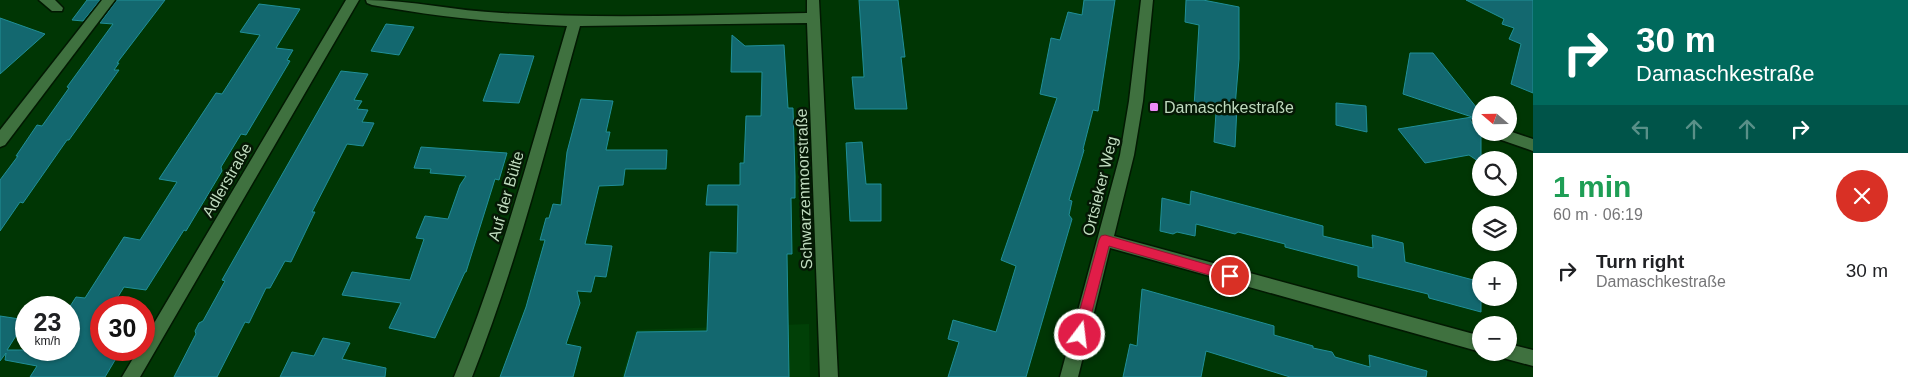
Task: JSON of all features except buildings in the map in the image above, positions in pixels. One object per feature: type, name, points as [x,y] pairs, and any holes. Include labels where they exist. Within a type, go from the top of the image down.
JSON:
[{"type":"street","points":[[45,0],[57,8]]},
{"type":"street","points":[[0,141],[109,0]]},
{"type":"street","name":"Adlerstraße","points":[[131,377],[352,0]]},
{"type":"street","points":[[372,0],[432,11],[490,17],[575,21],[814,18]]},
{"type":"street","name":"Schwarzenmoorstraße","points":[[814,0],[829,377]]},
{"type":"street","name":"Ortsieker Weg","points":[[1068,377],[1127,155],[1136,100],[1148,0]]},
{"type":"street","name":"Auf der Bülte","points":[[463,377],[480,339],[502,275],[575,21]]},
{"type":"street","points":[[1518,140],[1533,145]]},
{"type":"street","points":[[1105,240],[1472,342]]},
{"type":"street","points":[[1517,354],[1533,358]]},
{"type":"shaded area","points":[[809,324],[810,377],[622,377],[636,330]]},
{"type":"place","name":"Damaschkestraße","points":[[1154,107]]},
{"type":"route","points":[[1080,335],[1105,240],[1230,276]]}]
